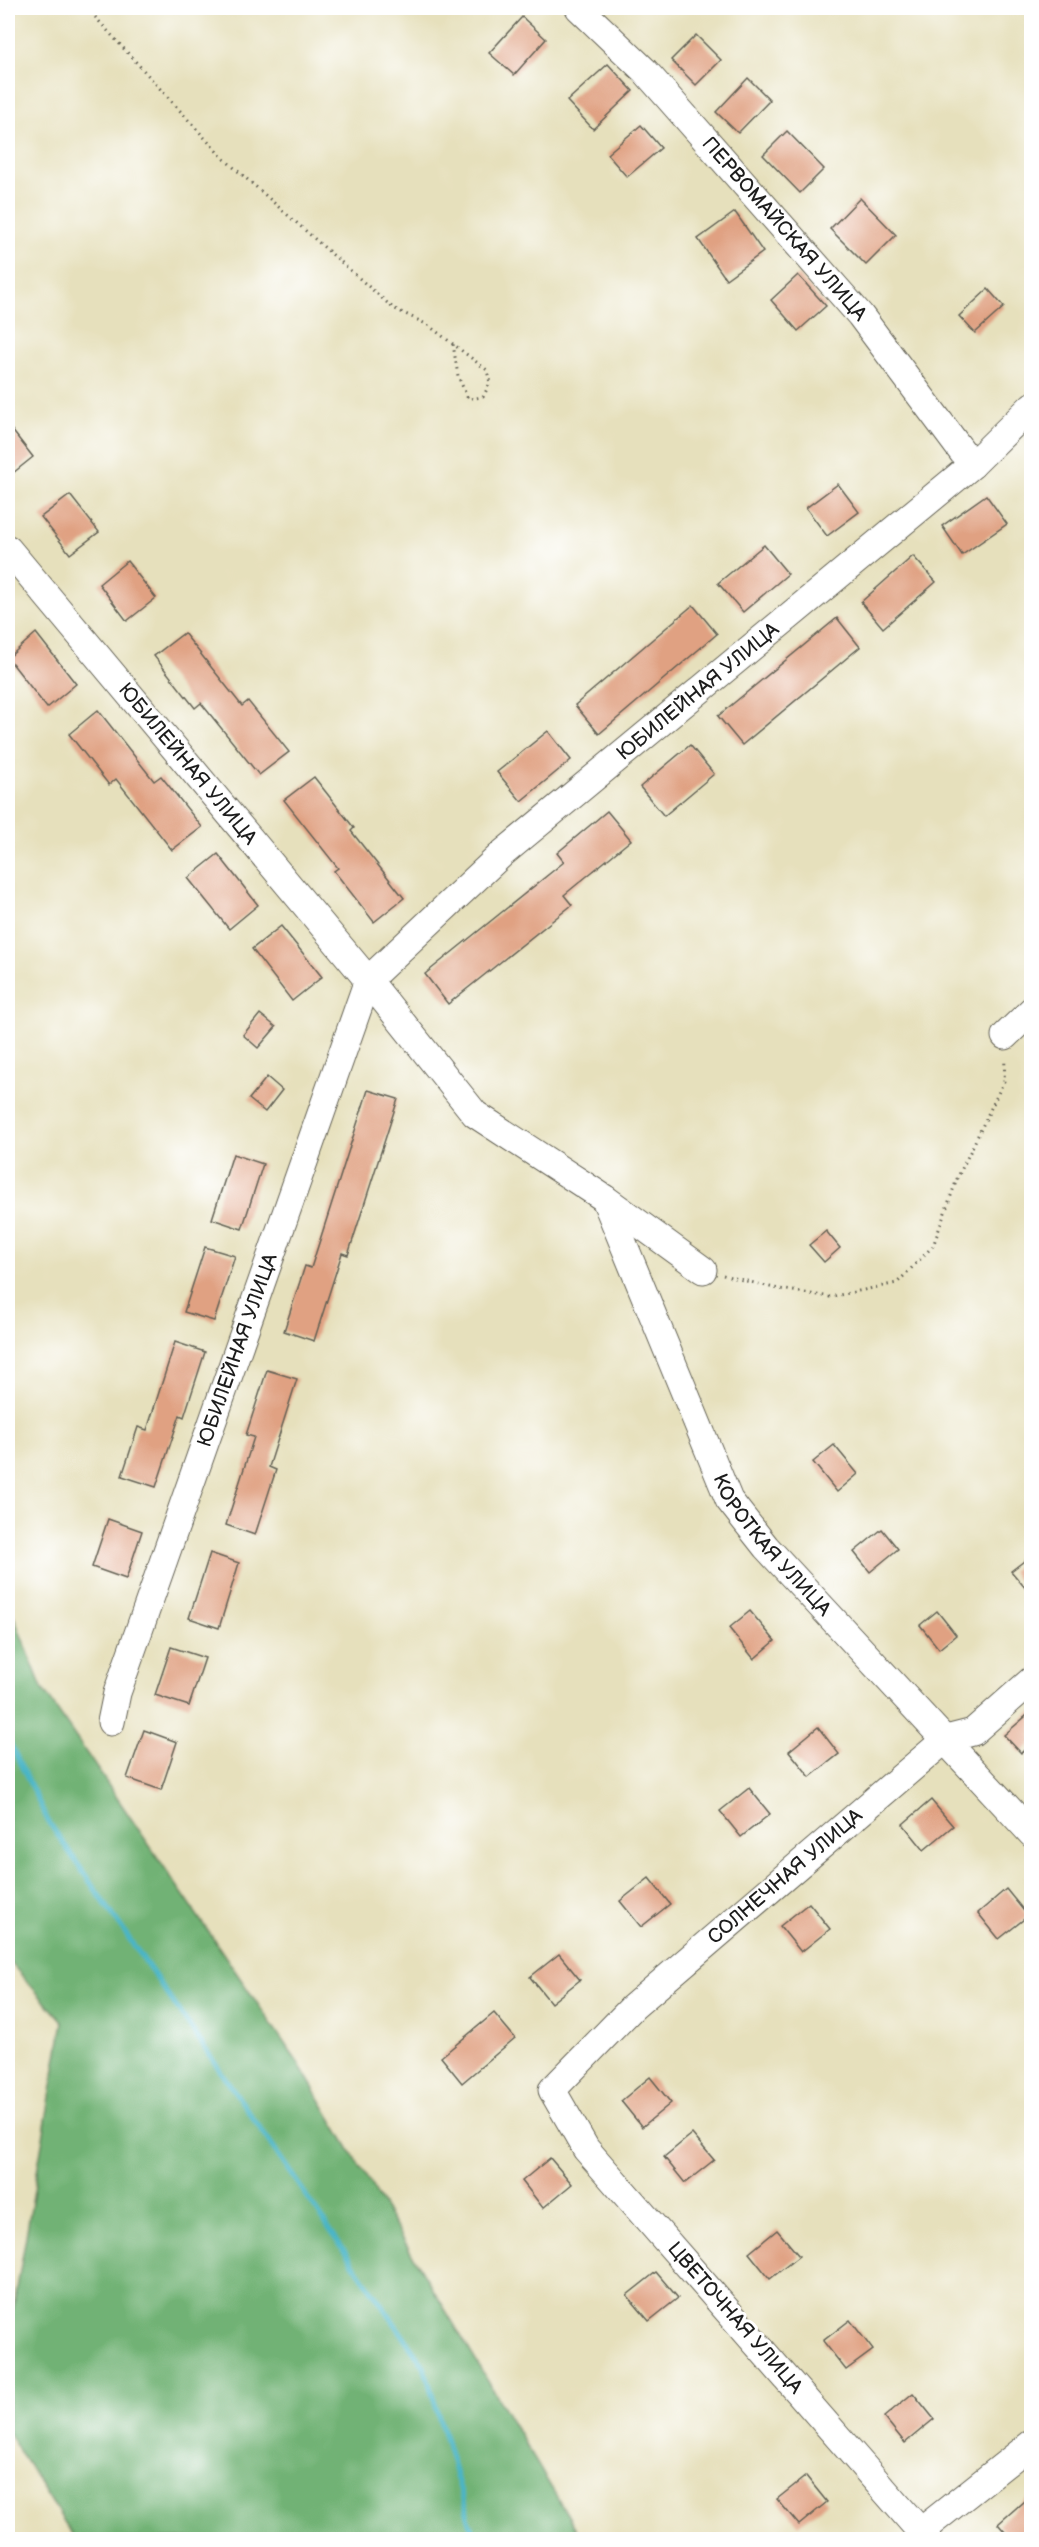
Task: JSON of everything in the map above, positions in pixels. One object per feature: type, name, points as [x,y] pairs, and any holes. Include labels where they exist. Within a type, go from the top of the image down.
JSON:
[{"type":"street","name":"ПЕРВОМАЙСКАЯ УЛИЦА","points":[[579,8],[645,71],[860,315],[972,465]]},
{"type":"street","name":"ЮБИЛЕЙНАЯ УЛИЦА","points":[[111,1722],[121,1682],[368,980],[503,853],[972,465],[1032,406]]},
{"type":"street","name":"ЮБИЛЕЙНАЯ УЛИЦА","points":[[8,549],[368,980],[475,1114],[604,1198],[703,1270]]},
{"type":"street","points":[[1005,1036],[1032,1010]]},
{"type":"street","name":"КОРОТКАЯ УЛИЦА","points":[[604,1198],[729,1500],[766,1547],[1032,1834]]},
{"type":"street","name":"СОЛНЕЧНАЯ УЛИЦА","points":[[552,2090],[633,2007],[946,1739],[973,1732],[1032,1680]]},
{"type":"street","name":"ЦВЕТОЧНАЯ УЛИЦА","points":[[552,2090],[586,2149],[925,2535]]},
{"type":"street","points":[[925,2535],[1032,2443]]},
{"type":"path","points":[[87,8],[222,157],[393,308],[428,325],[453,344],[487,370],[490,384],[483,397],[468,399],[459,376],[453,344]]},
{"type":"path","points":[[703,1270],[774,1288],[830,1297],[897,1283],[933,1246],[957,1179],[1004,1081],[1005,1036]]},
{"type":"green space","points":[[8,1602],[42,1688],[300,2066],[582,2539],[75,2539],[8,2433],[8,2340],[63,2022],[8,1960]]},
{"type":"building","points":[[522,17],[546,39],[514,75],[489,53]]},
{"type":"building","points":[[696,35],[721,60],[696,85],[671,60]]},
{"type":"building","points":[[608,64],[633,91],[593,129],[567,101]]},
{"type":"building","points":[[748,78],[770,100],[738,133],[716,112]]},
{"type":"building","points":[[641,125],[661,148],[627,177],[607,154]]},
{"type":"building","points":[[787,131],[824,169],[800,193],[763,155]]},
{"type":"building","points":[[860,198],[896,235],[866,265],[830,229]]},
{"type":"building","points":[[735,212],[763,252],[726,279],[698,239]]},
{"type":"building","points":[[798,275],[826,306],[798,331],[771,300]]},
{"type":"building","points":[[988,289],[1004,307],[975,333],[959,316]]},
{"type":"building","points":[[8,425],[33,457],[8,477]]},
{"type":"building","points":[[838,484],[859,512],[827,536],[806,508]]},
{"type":"building","points":[[70,495],[99,532],[70,554],[41,517]]},
{"type":"building","points":[[986,495],[1007,524],[962,555],[942,526]]},
{"type":"building","points":[[764,545],[788,574],[743,612],[718,583]]},
{"type":"building","points":[[913,556],[936,582],[883,628],[861,602]]},
{"type":"building","points":[[127,561],[156,598],[127,621],[99,584]]},
{"type":"building","points":[[693,605],[717,634],[599,734],[575,705]]},
{"type":"building","points":[[837,618],[860,647],[742,745],[718,716]]},
{"type":"building","points":[[36,633],[76,684],[47,708],[8,658]]},
{"type":"building","points":[[184,633],[242,706],[248,701],[289,752],[259,775],[201,703],[195,708],[154,656]]},
{"type":"building","points":[[98,710],[154,781],[161,776],[202,827],[172,850],[116,779],[109,785],[69,734]]},
{"type":"building","points":[[548,731],[571,760],[521,801],[497,772]]},
{"type":"building","points":[[690,745],[714,774],[664,816],[640,787]]},
{"type":"building","points":[[314,777],[354,828],[351,831],[404,898],[374,922],[334,871],[338,868],[284,800]]},
{"type":"building","points":[[607,811],[631,840],[564,895],[572,905],[448,1004],[425,974],[564,862],[557,853]]},
{"type":"building","points":[[218,854],[258,905],[229,929],[188,878]]},
{"type":"building","points":[[281,926],[322,977],[292,1001],[252,949]]},
{"type":"building","points":[[260,1014],[276,1027],[258,1048],[243,1035]]},
{"type":"building","points":[[267,1077],[282,1090],[265,1112],[249,1099]]},
{"type":"building","points":[[368,1090],[398,1099],[348,1255],[342,1253],[314,1341],[284,1331],[305,1266],[311,1268]]},
{"type":"building","points":[[233,1154],[263,1164],[242,1229],[212,1219]]},
{"type":"building","points":[[826,1231],[840,1248],[824,1262],[809,1245]]},
{"type":"building","points":[[205,1247],[235,1256],[214,1321],[184,1312]]},
{"type":"building","points":[[175,1342],[205,1352],[184,1417],[180,1415],[156,1487],[122,1476],[138,1427],[147,1430]]},
{"type":"building","points":[[267,1370],[297,1379],[269,1467],[276,1470],[255,1535],[226,1525],[254,1437],[246,1435]]},
{"type":"building","points":[[834,1445],[858,1474],[837,1492],[813,1462]]},
{"type":"building","points":[[108,1519],[142,1531],[126,1579],[92,1567]]},
{"type":"building","points":[[882,1529],[898,1549],[870,1572],[854,1552]]},
{"type":"building","points":[[210,1553],[239,1563],[219,1628],[189,1618]]},
{"type":"building","points":[[1032,1555],[1032,1596],[1011,1571]]},
{"type":"building","points":[[750,1611],[775,1641],[754,1659],[729,1628]]},
{"type":"building","points":[[937,1611],[956,1635],[939,1649],[920,1625]]},
{"type":"building","points":[[171,1647],[205,1658],[189,1706],[155,1695]]},
{"type":"building","points":[[1032,1711],[1032,1743],[1021,1753],[1004,1735]]},
{"type":"building","points":[[818,1727],[839,1754],[810,1777],[789,1751]]},
{"type":"building","points":[[144,1730],[177,1742],[161,1790],[127,1778]]},
{"type":"building","points":[[749,1788],[770,1814],[741,1837],[720,1811]]},
{"type":"building","points":[[931,1800],[953,1826],[924,1850],[903,1824]]},
{"type":"building","points":[[649,1878],[670,1904],[641,1927],[620,1901]]},
{"type":"building","points":[[1006,1889],[1028,1916],[999,1939],[978,1913]]},
{"type":"building","points":[[809,1903],[830,1929],[801,1952],[780,1926]]},
{"type":"building","points":[[559,1954],[580,1980],[551,2003],[530,1977]]},
{"type":"building","points":[[494,2013],[515,2038],[462,2083],[441,2057]]},
{"type":"building","points":[[650,2077],[671,2103],[642,2127],[621,2101]]},
{"type":"building","points":[[692,2134],[714,2160],[685,2183],[664,2157]]},
{"type":"building","points":[[550,2158],[572,2184],[543,2208],[522,2181]]},
{"type":"building","points":[[777,2230],[799,2256],[770,2279],[749,2253]]},
{"type":"building","points":[[656,2272],[678,2298],[649,2321],[627,2295]]},
{"type":"building","points":[[850,2320],[873,2350],[846,2370],[823,2341]]},
{"type":"building","points":[[913,2393],[934,2419],[905,2443],[884,2417]]},
{"type":"building","points":[[806,2476],[827,2502],[799,2525],[777,2499]]},
{"type":"building","points":[[1032,2494],[1032,2540],[1012,2540],[998,2524]]},
{"type":"waterway","points":[[8,1739],[48,1821],[424,2366],[475,2540]]}]
